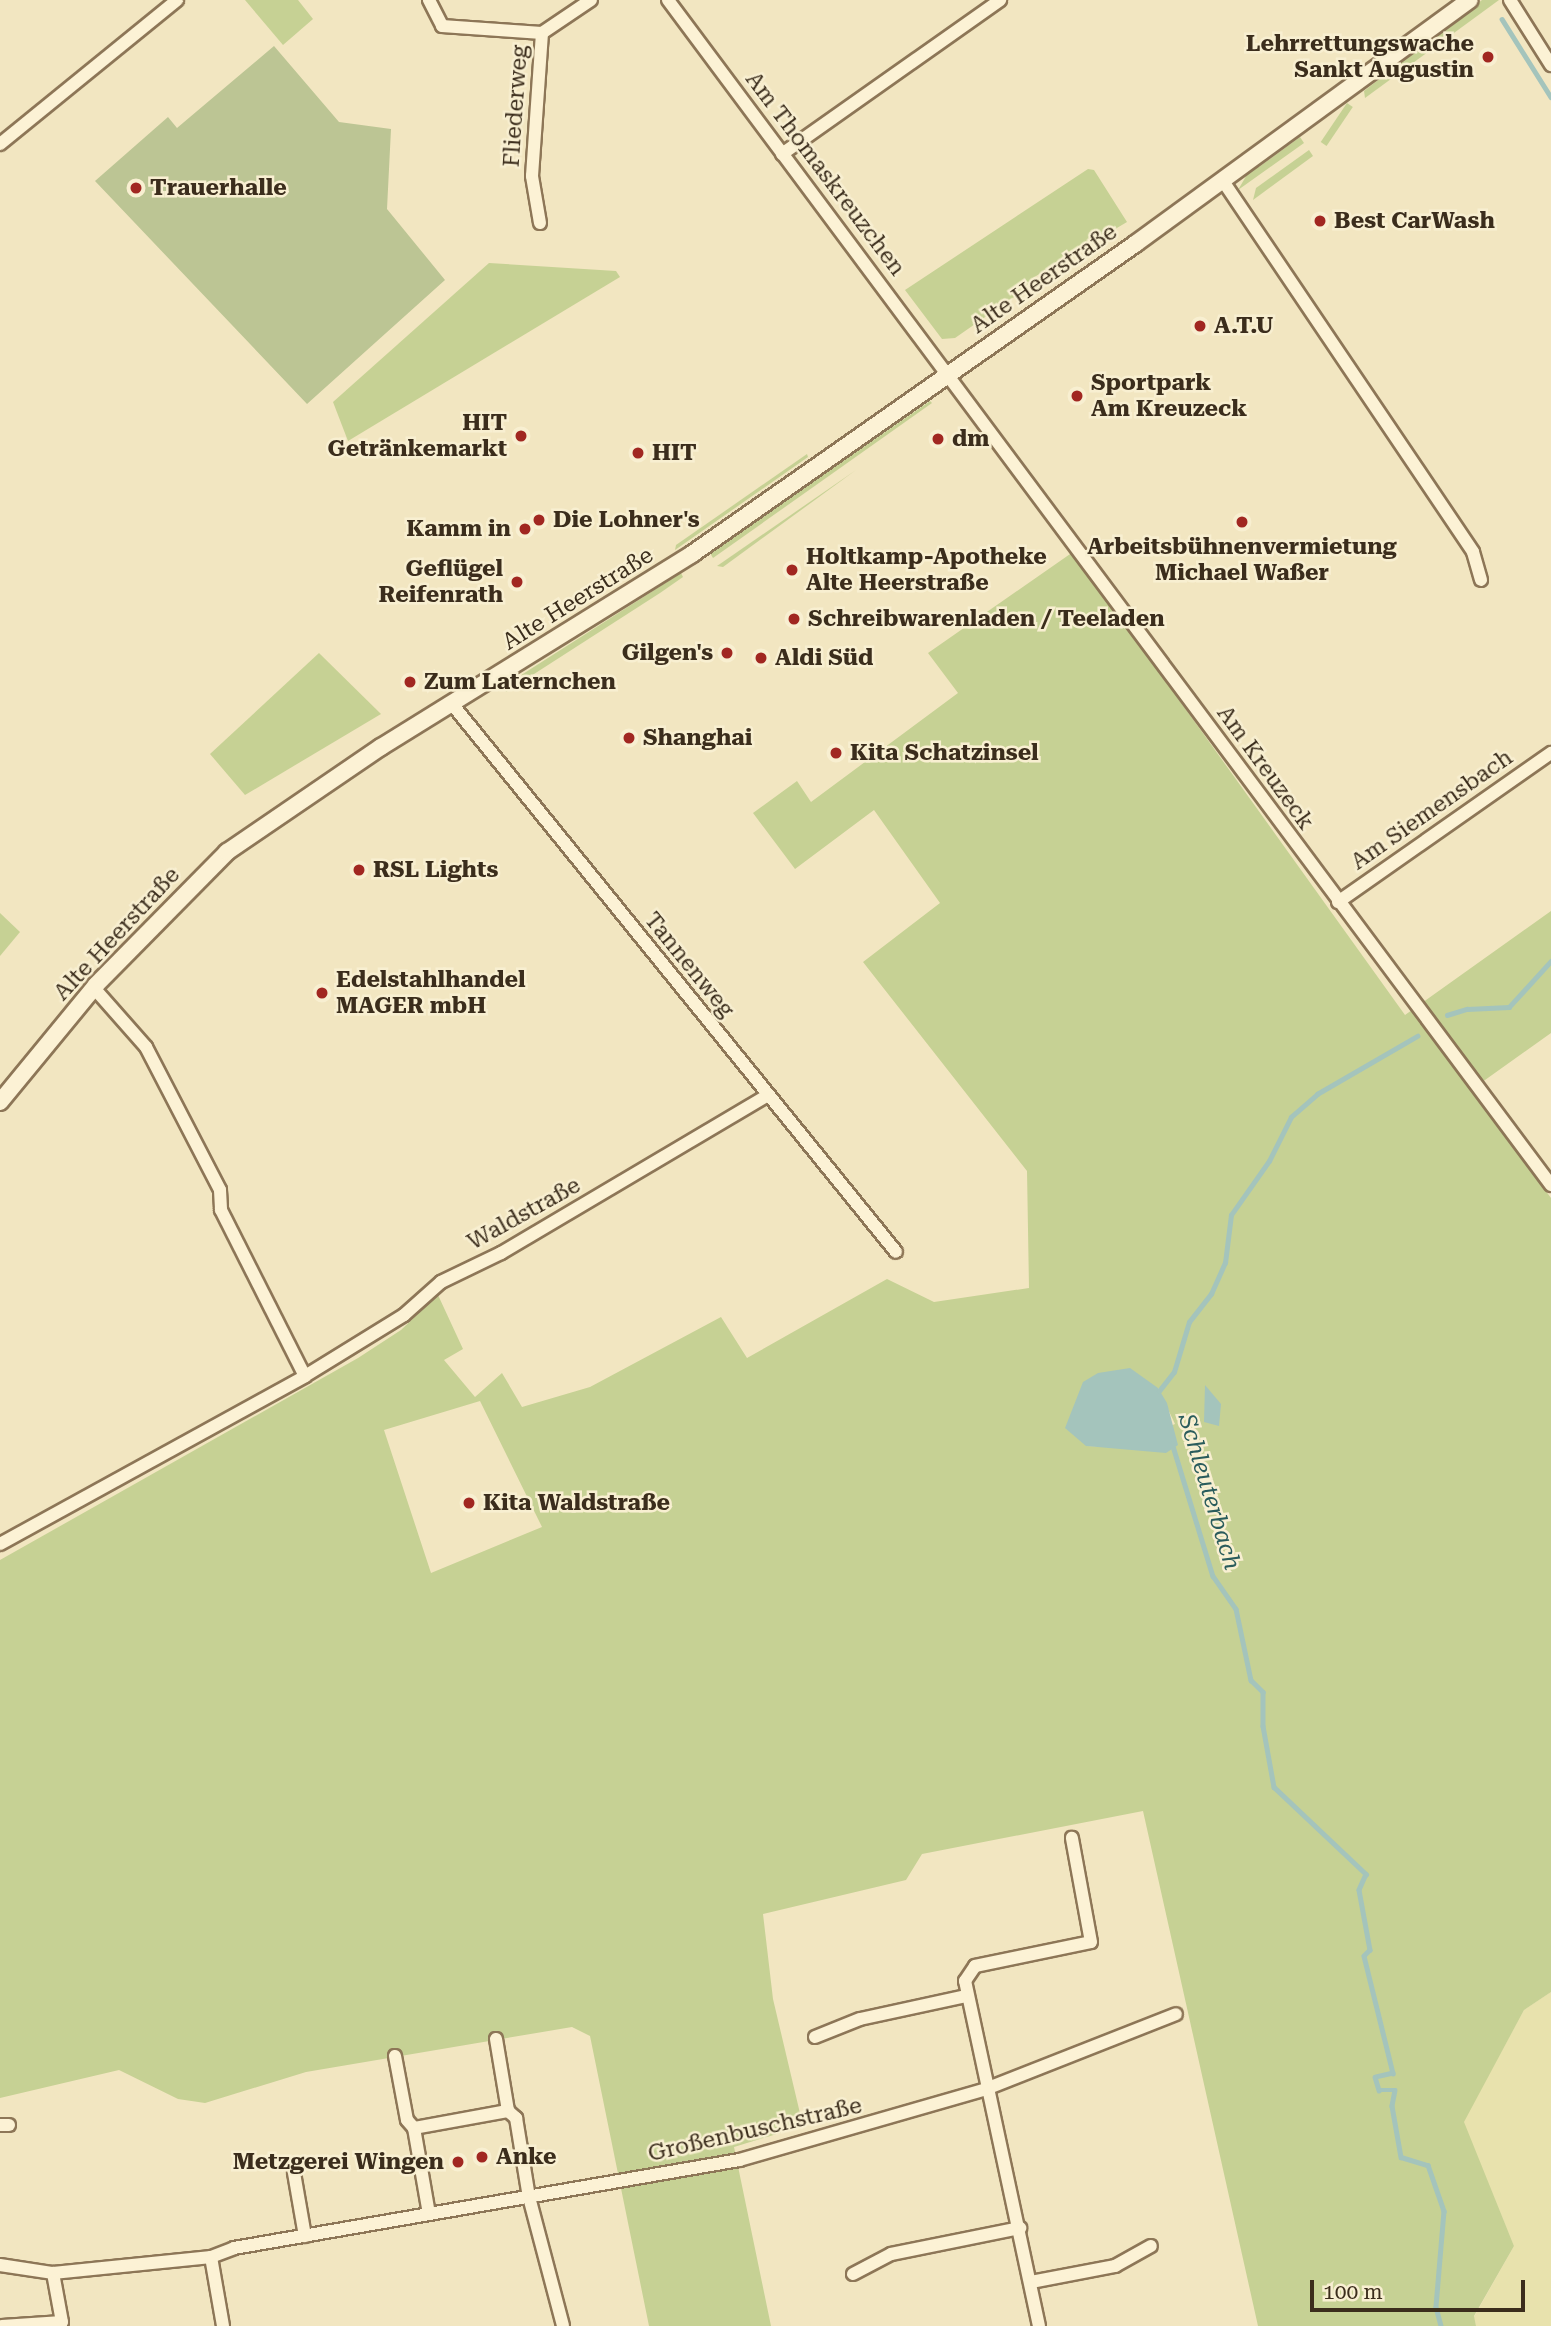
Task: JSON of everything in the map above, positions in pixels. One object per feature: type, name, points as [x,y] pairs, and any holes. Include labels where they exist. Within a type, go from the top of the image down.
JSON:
[{"type":"street","points":[[0,144],[177,0]]},
{"type":"street","name":"Fliederweg","points":[[429,0],[442,26],[542,33],[591,0]]},
{"type":"street","name":"Am Thomaskreuzchen","points":[[668,0],[948,374]]},
{"type":"street","points":[[782,154],[1000,0]]},
{"type":"street","name":"Alte Heerstraße","points":[[0,1102],[94,988],[227,852],[304,797],[676,564],[1223,181],[1470,0]]},
{"type":"street","points":[[1510,0],[1551,65]]},
{"type":"street","name":"Fliederweg","points":[[540,223],[532,176],[542,33]]},
{"type":"street","points":[[1223,181],[1473,552],[1481,580]]},
{"type":"street","name":"Am Kreuzeck","points":[[948,374],[1551,1185]]},
{"type":"street","name":"Tannenweg","points":[[452,704],[896,1252]]},
{"type":"street","name":"Am Siemensbach","points":[[1338,902],[1551,753]]},
{"type":"street","points":[[94,988],[146,1047],[220,1190],[221,1210],[305,1376]]},
{"type":"street","name":"Waldstraße","points":[[0,1544],[305,1376],[404,1315],[441,1282],[501,1253],[768,1095]]},
{"type":"street","points":[[1039,2326],[1020,2228],[966,1996],[965,1981],[975,1966],[1091,1942],[1072,1838]]},
{"type":"street","points":[[815,2037],[860,2020],[966,1996]]},
{"type":"street","name":"Großenbuschstraße","points":[[0,2265],[54,2273],[211,2257],[234,2248],[529,2197],[807,2144],[986,2089],[1176,2014]]},
{"type":"street","points":[[496,2039],[508,2111],[516,2118],[529,2197],[563,2326]]},
{"type":"street","points":[[395,2056],[407,2120],[414,2128],[429,2214]]},
{"type":"street","points":[[414,2128],[508,2111]]},
{"type":"street","points":[[293,2173],[305,2236]]},
{"type":"street","points":[[853,2274],[891,2254],[1020,2228]]},
{"type":"street","points":[[1031,2282],[1115,2266],[1151,2246]]},
{"type":"street","points":[[211,2257],[223,2326]]},
{"type":"street","points":[[2,2326],[62,2322],[54,2273]]},
{"type":"shaded area","points":[[1551,1992],[1551,2326],[1476,2326],[1474,2317],[1514,2246],[1463,2122],[1524,2010]]},
{"type":"green space","points":[[245,0],[298,0],[313,19],[283,45]]},
{"type":"green space","points":[[1482,0],[1499,0],[1365,98],[1364,91]]},
{"type":"green space","points":[[274,46],[339,122],[391,129],[387,209],[445,280],[307,404],[95,181],[168,117],[177,128]]},
{"type":"green space","points":[[1347,103],[1353,107],[1327,146],[1321,142]]},
{"type":"green space","points":[[1300,137],[1304,143],[1238,190],[1252,166],[1259,167]]},
{"type":"green space","points":[[1309,150],[1313,156],[1253,200],[1256,188]]},
{"type":"green space","points":[[1088,169],[1094,170],[1127,222],[1031,279],[1024,290],[955,338],[942,339],[905,290]]},
{"type":"green space","points":[[489,263],[616,271],[620,277],[348,441],[333,402]]},
{"type":"green space","points":[[930,401],[932,403],[713,558],[710,553]]},
{"type":"green space","points":[[807,454],[808,457],[675,550],[676,545]]},
{"type":"green space","points":[[856,470],[723,567],[717,566]]},
{"type":"green space","points":[[1073,552],[1405,1015],[1551,911],[1551,1033],[1471,1090],[1551,1198],[1551,1992],[1524,2010],[1464,2122],[1514,2246],[1474,2316],[1476,2326],[1258,2326],[1143,1811],[922,1854],[906,1880],[763,1914],[773,1999],[803,2126],[734,2147],[771,2326],[649,2326],[590,2036],[572,2027],[306,2072],[205,2103],[178,2099],[119,2070],[0,2098],[0,1560],[358,1358],[401,1330],[438,1295],[463,1349],[444,1360],[475,1397],[502,1373],[522,1407],[590,1387],[721,1317],[747,1358],[887,1279],[934,1302],[1029,1288],[1027,1171],[863,962],[940,903],[874,810],[795,869],[753,813],[797,781],[811,802],[958,693],[928,653]],"holes":[[[1158,1388],[1175,1424],[1118,1447],[1086,1446]],[[480,1401],[542,1527],[431,1573],[384,1430]]]},
{"type":"green space","points":[[681,573],[683,577],[660,593],[506,692],[504,686]]},
{"type":"green space","points":[[319,653],[381,714],[245,795],[210,754]]},
{"type":"green space","points":[[0,913],[20,932],[0,956]]},
{"type":"water","points":[[1130,1368],[1158,1388],[1167,1403],[1178,1445],[1166,1453],[1086,1446],[1065,1428],[1083,1382],[1098,1373]]},
{"type":"water","points":[[1205,1385],[1221,1404],[1219,1426],[1204,1422]]},
{"type":"waterway","points":[[1502,19],[1551,97]]},
{"type":"waterway","name":"Schleuterbach","points":[[1447,1015],[1467,1009],[1509,1007],[1551,961]]},
{"type":"waterway","name":"Schleuterbach","points":[[1159,1391],[1174,1372],[1189,1322],[1211,1294],[1225,1263],[1231,1215],[1269,1161],[1291,1117],[1317,1094],[1417,1036]]},
{"type":"waterway","name":"Schleuterbach","points":[[1172,1443],[1213,1576],[1236,1609],[1251,1680],[1263,1692],[1263,1726],[1274,1787],[1366,1874],[1359,1890],[1370,1950],[1364,1956],[1393,2073],[1375,2077],[1379,2090],[1395,2090],[1392,2106],[1401,2157],[1428,2165],[1444,2211],[1436,2307],[1441,2326]]},
{"type":"place","name":"Lehrrettungswache Sankt Augustin","points":[[1488,57]]},
{"type":"place","name":"Trauerhalle","points":[[136,188]]},
{"type":"place","name":"Best CarWash","points":[[1320,221]]},
{"type":"place","name":"A.T.U","points":[[1200,326]]},
{"type":"place","name":"Sportpark Am Kreuzeck","points":[[1077,396]]},
{"type":"place","name":"HIT Getränkemarkt","points":[[521,436]]},
{"type":"place","name":"dm","points":[[938,439]]},
{"type":"place","name":"HIT","points":[[638,453]]},
{"type":"place","name":"Die Lohner's","points":[[539,520]]},
{"type":"place","name":"Arbeitsbühnenvermietung Michael Waßer","points":[[1242,522]]},
{"type":"place","name":"Kamm in","points":[[525,529]]},
{"type":"place","name":"Holtkamp-Apotheke Alte Heerstraße","points":[[792,570]]},
{"type":"place","name":"Geflügel Reifenrath","points":[[517,582]]},
{"type":"place","name":"Schreibwarenladen / Teeladen","points":[[794,619]]},
{"type":"place","name":"Gilgen's","points":[[727,653]]},
{"type":"place","name":"Aldi Süd","points":[[761,658]]},
{"type":"place","name":"Zum Laternchen","points":[[410,682]]},
{"type":"place","name":"Shanghai","points":[[629,738]]},
{"type":"place","name":"Kita Schatzinsel","points":[[836,753]]},
{"type":"place","name":"RSL Lights","points":[[359,870]]},
{"type":"place","name":"Edelstahlhandel MAGER mbH","points":[[322,993]]},
{"type":"place","name":"Kita Waldstraße","points":[[469,1503]]},
{"type":"place","name":"Anke","points":[[482,2157]]},
{"type":"place","name":"Metzgerei Wingen","points":[[458,2162]]}]
